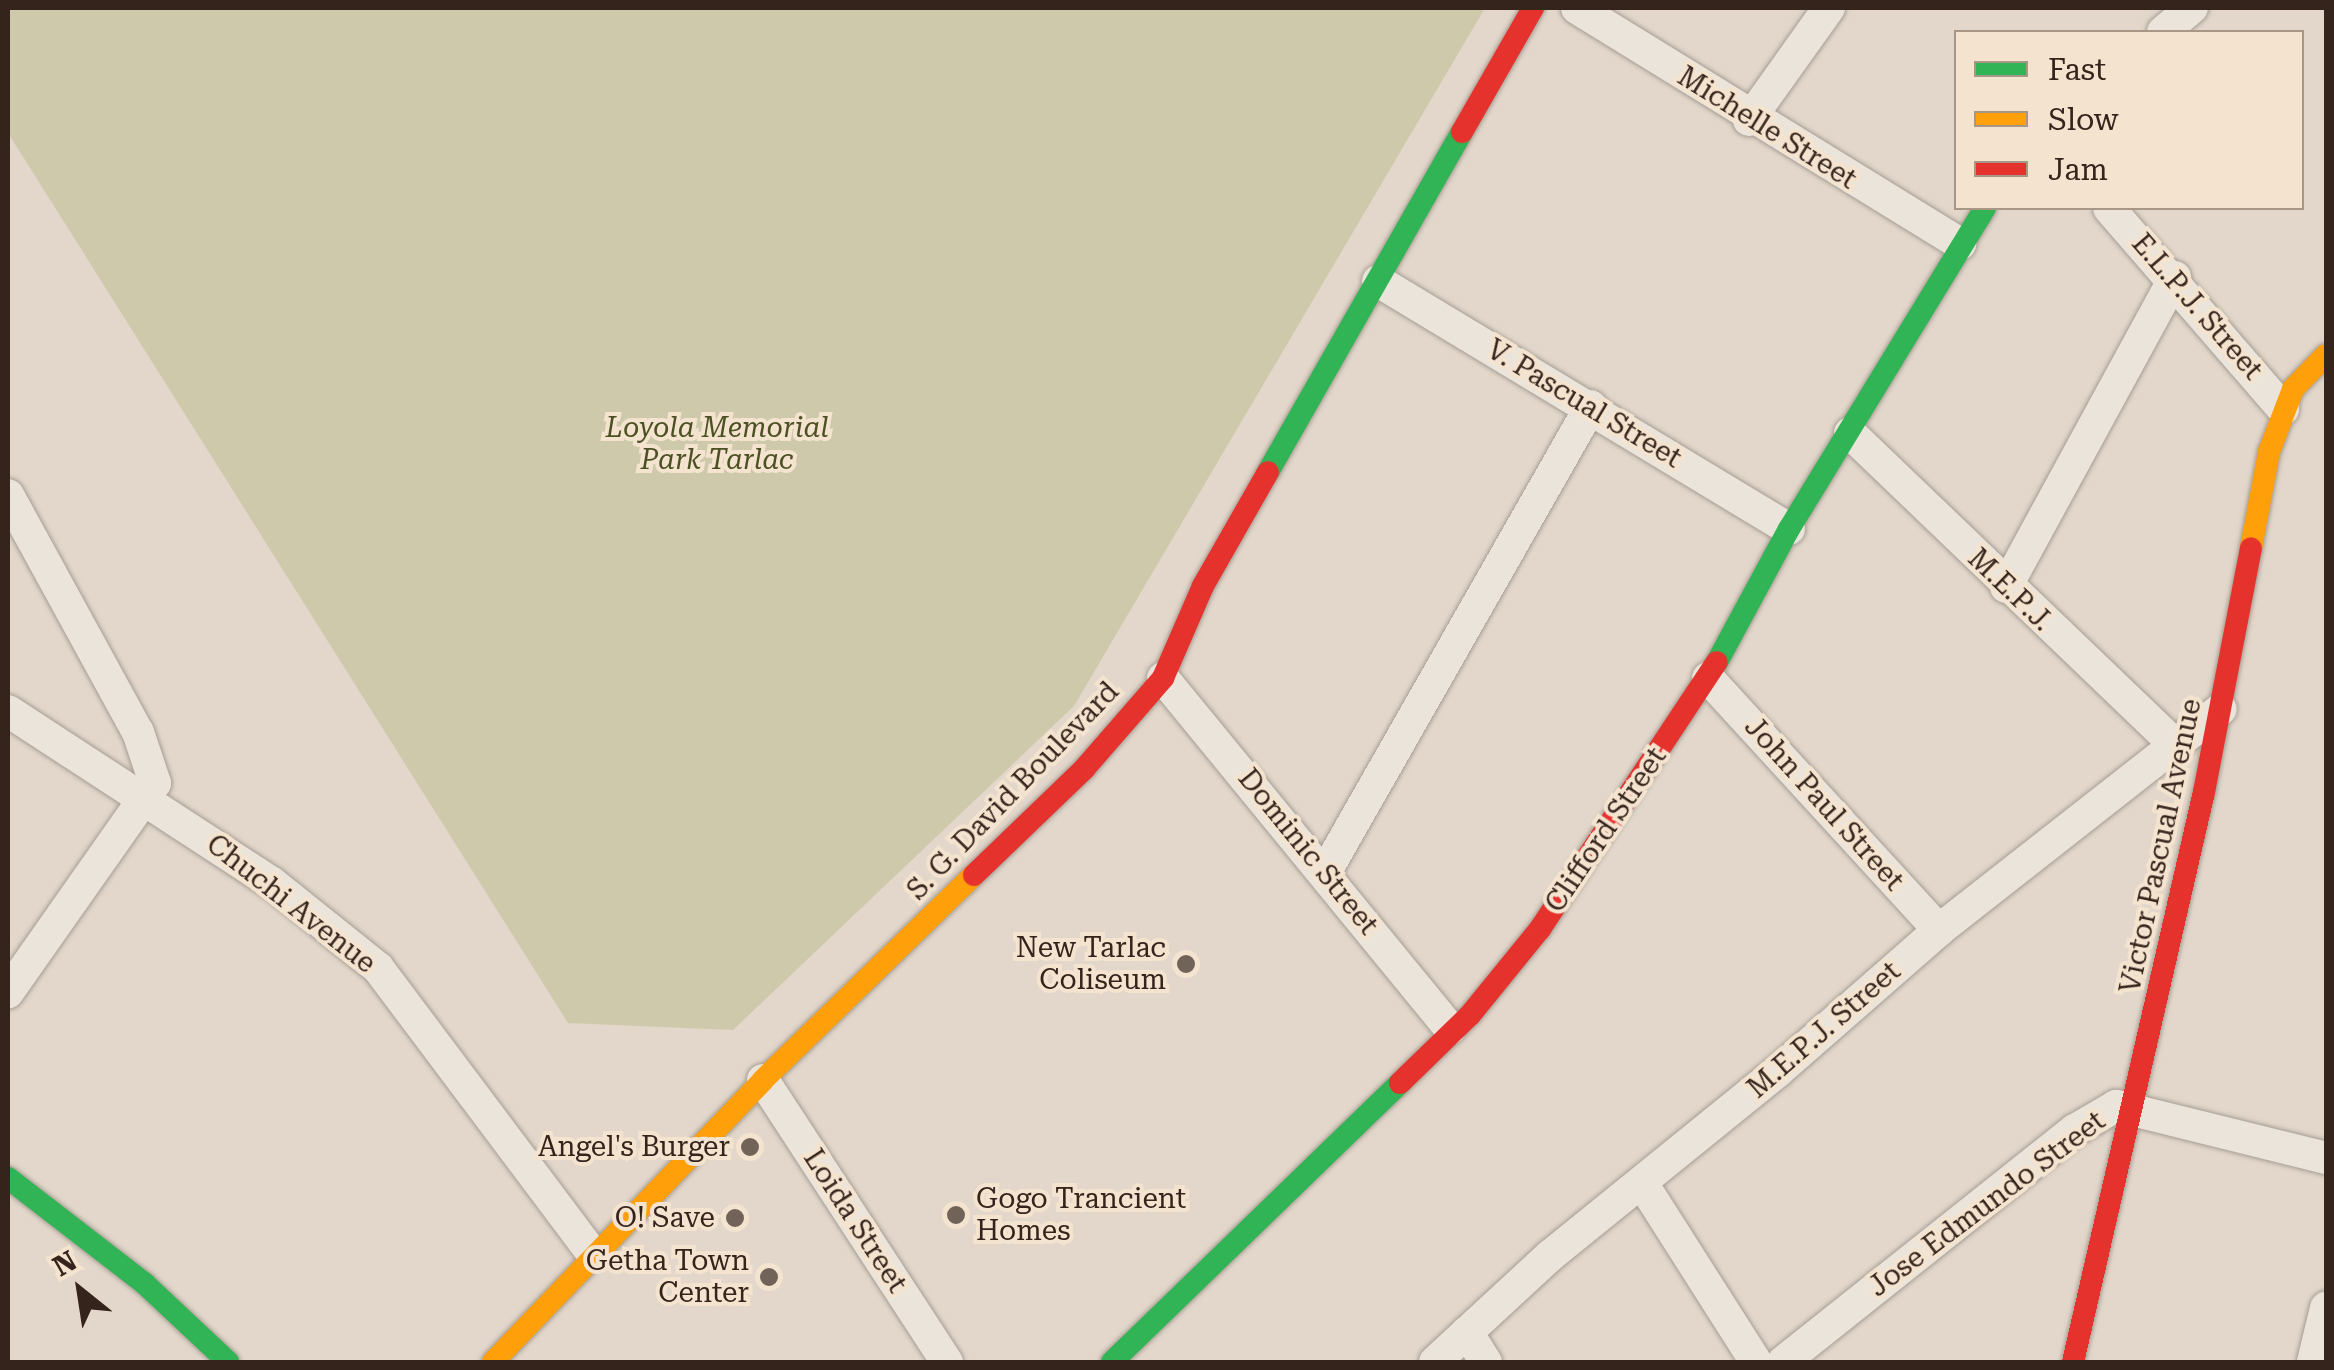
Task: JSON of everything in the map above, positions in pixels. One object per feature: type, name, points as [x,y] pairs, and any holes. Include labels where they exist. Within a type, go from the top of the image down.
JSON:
[{"type":"main road","name":"S. G. David Boulevard","points":[[493,1362],[592,1253],[763,1080],[1084,769],[1163,678],[1203,586],[1533,8]]},
{"type":"main road","name":"Clifford Street","points":[[1112,1362],[1496,986],[1540,929],[1708,678],[1789,529],[1984,210]]},
{"type":"main road","name":"Victor Pascual Avenue","points":[[2074,1362],[2135,1109],[2221,708],[2269,452],[2293,388],[2326,355]]},
{"type":"main road","points":[[8,1178],[145,1284],[228,1362]]},
{"type":"street","name":"Michelle Street","points":[[1577,8],[1749,120],[1960,244]]},
{"type":"street","points":[[1749,120],[1829,8]]},
{"type":"street","points":[[2165,30],[2192,8]]},
{"type":"street","name":"E.L.P.J. Street","points":[[2111,210],[2175,277],[2284,408]]},
{"type":"street","points":[[2006,587],[2175,277]]},
{"type":"street","name":"V. Pascual Street","points":[[1378,281],[1591,406],[1789,529]]},
{"type":"street","points":[[1326,872],[1591,406]]},
{"type":"street","name":"M.E.P.J.","points":[[1850,433],[2006,587],[2174,743]]},
{"type":"street","points":[[8,496],[138,732],[155,783],[8,992]]},
{"type":"street","name":"Dominic Street","points":[[1163,678],[1326,872],[1450,1029]]},
{"type":"street","name":"John Paul Street","points":[[1708,678],[1939,930]]},
{"type":"street","name":"M.E.P.J. Street","points":[[1435,1362],[1939,930],[2221,708]]},
{"type":"street","name":"Chuchi Avenue","points":[[8,711],[145,796],[272,883],[378,968],[592,1253]]},
{"type":"street","name":"Loida Street","points":[[763,1080],[947,1362]]},
{"type":"street","name":"Jose Edmundo Street","points":[[1783,1362],[2075,1130],[2116,1106],[2326,1158]]},
{"type":"street","points":[[1642,1183],[1756,1362]]},
{"type":"street","points":[[2313,1362],[2326,1308]]},
{"type":"street","points":[[1467,1332],[1486,1362]]},
{"type":"green space","name":"Loyola Memorial Park Tarlac","points":[[8,8],[1485,8],[1074,706],[733,1030],[568,1023],[8,133]]},
{"type":"traffic: fast","points":[[1268,472],[1462,132]]},
{"type":"traffic: fast","points":[[1717,662],[1789,529],[1984,210]]},
{"type":"traffic: fast","points":[[1112,1362],[1400,1083]]},
{"type":"traffic: fast","points":[[8,1178],[145,1284],[228,1362]]},
{"type":"traffic: slow","points":[[2251,548],[2269,452],[2293,389],[2326,355]]},
{"type":"traffic: slow","points":[[493,1362],[763,1080],[974,875]]},
{"type":"traffic: jam","points":[[1462,132],[1533,8]]},
{"type":"traffic: jam","points":[[974,875],[1084,769],[1163,678],[1203,586],[1268,472]]},
{"type":"traffic: jam","points":[[2073,1362],[2204,792],[2251,548]]},
{"type":"traffic: jam","points":[[1400,1083],[1470,1015],[1540,929],[1717,662]]},
{"type":"place","name":"New Tarlac Coliseum","points":[[1186,964]]},
{"type":"place","name":"Angel's Burger","points":[[750,1147]]},
{"type":"place","name":"Gogo Trancient Homes","points":[[956,1215]]},
{"type":"place","name":"O! Save","points":[[735,1218]]},
{"type":"place","name":"Getha Town Center","points":[[769,1277]]}]
